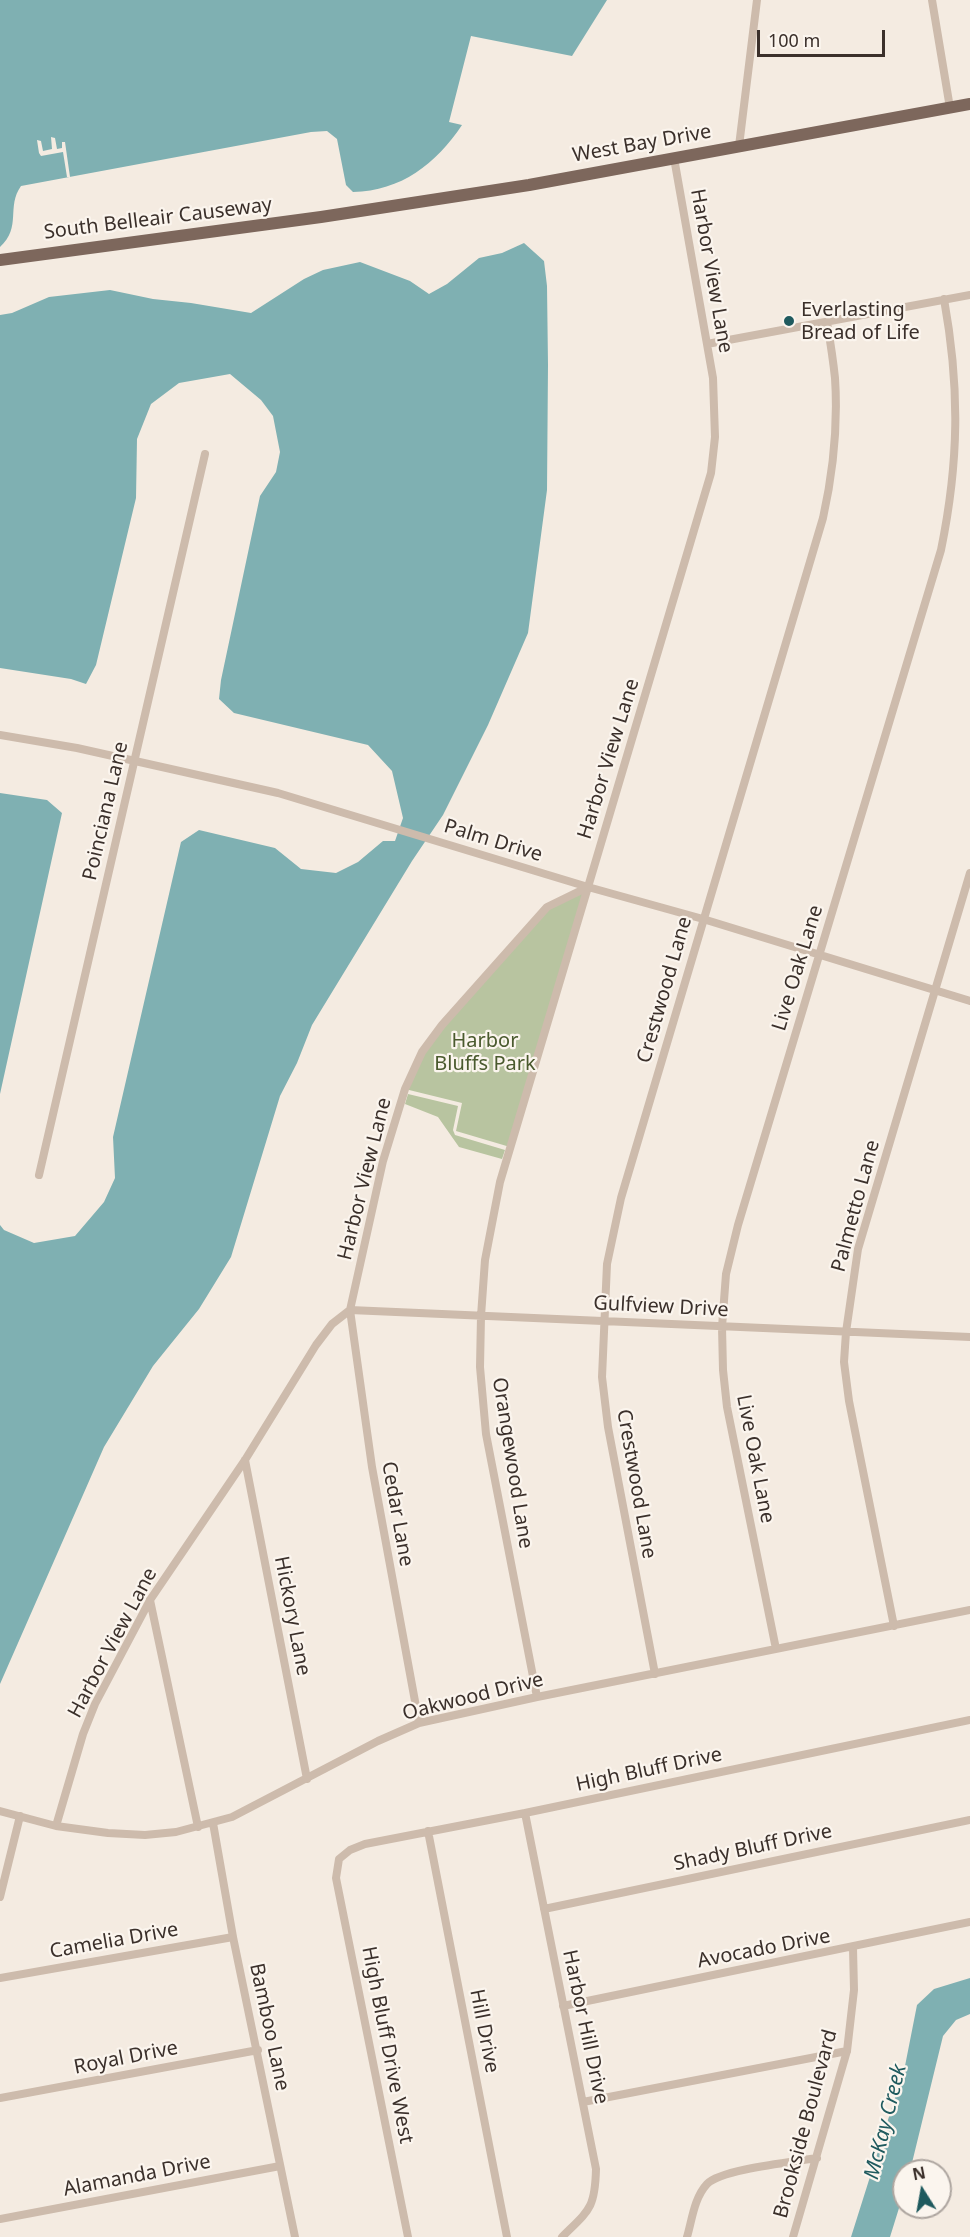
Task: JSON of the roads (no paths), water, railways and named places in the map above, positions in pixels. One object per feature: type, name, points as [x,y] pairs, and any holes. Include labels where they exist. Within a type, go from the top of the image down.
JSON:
[{"type":"main road","name":"West Bay Drive","points":[[321,218],[529,185],[970,104]]},
{"type":"main road","name":"South Belleair Causeway","points":[[0,260],[321,218]]},
{"type":"street","points":[[739,146],[757,0]]},
{"type":"street","points":[[932,0],[950,108]]},
{"type":"street","name":"Harbor View Lane","points":[[56,1826],[83,1734],[95,1704],[150,1600],[245,1460],[316,1345],[332,1324],[350,1310],[383,1161],[405,1089],[422,1052],[442,1025],[547,907],[588,887],[711,473],[715,407],[707,344],[674,158]]},
{"type":"street","points":[[707,344],[970,295]]},
{"type":"street","name":"Live Oak Lane","points":[[776,1649],[727,1407],[722,1327],[726,1275],[738,1225],[938,561],[950,505],[957,417],[955,372],[944,299]]},
{"type":"street","name":"Crestwood Lane","points":[[655,1674],[608,1427],[602,1377],[607,1264],[621,1198],[829,493],[836,423],[835,377],[827,322]]},
{"type":"street","name":"Poinciana Lane","points":[[39,1175],[205,454]]},
{"type":"street","name":"Palm Drive","points":[[0,735],[77,748],[278,794],[703,919],[970,1001]]},
{"type":"street","name":"Palmetto Lane","points":[[894,1626],[849,1401],[844,1362],[846,1332],[858,1249],[970,873]]},
{"type":"street","name":"Orangewood Lane","points":[[537,1697],[486,1434],[480,1367],[481,1316],[485,1260],[500,1182],[588,887]]},
{"type":"street","name":"Gulfview Drive","points":[[350,1310],[970,1337]]},
{"type":"street","name":"Cedar Lane","points":[[350,1310],[372,1467],[419,1723]]},
{"type":"street","name":"Hickory Lane","points":[[245,1460],[307,1779]]},
{"type":"street","points":[[150,1600],[198,1827]]},
{"type":"street","name":"Oakwood Drive","points":[[0,1811],[56,1826],[108,1833],[145,1835],[176,1832],[232,1817],[378,1741],[419,1723],[970,1610]]},
{"type":"street","name":"High Bluff Drive","points":[[339,1859],[350,1850],[365,1844],[970,1720]]},
{"type":"street","name":"Harbor Hill Drive","points":[[525,1813],[596,2169],[596,2192],[590,2208],[562,2237]]},
{"type":"street","points":[[0,1897],[20,1816]]},
{"type":"street","name":"Shady Bluff Drive","points":[[544,1909],[970,1820]]},
{"type":"street","name":"Bamboo Lane","points":[[213,1823],[233,1937],[295,2237]]},
{"type":"street","name":"Hill Drive","points":[[428,1831],[507,2237]]},
{"type":"street","name":"High Bluff Drive West","points":[[339,1859],[336,1878],[408,2237]]},
{"type":"street","name":"Avocado Drive","points":[[563,2006],[853,1948],[970,1922]]},
{"type":"street","name":"Camelia Drive","points":[[0,1978],[233,1937]]},
{"type":"street","name":"Brookside Boulevard","points":[[793,2237],[847,2051],[854,1990],[853,1948]]},
{"type":"street","name":"Royal Drive","points":[[0,2098],[258,2050]]},
{"type":"street","points":[[583,2102],[847,2051]]},
{"type":"street","points":[[687,2237],[698,2198],[708,2183],[725,2174],[817,2158]]},
{"type":"street","name":"Alamanda Drive","points":[[0,2219],[280,2166]]},
{"type":"water","points":[[0,0],[607,0],[572,56],[471,36],[449,122],[462,125],[441,152],[416,173],[402,181],[387,187],[353,192],[346,185],[337,139],[327,131],[311,132],[21,186],[14,202],[10,232],[0,247]]},
{"type":"water","points":[[524,243],[544,261],[547,286],[548,365],[547,490],[528,633],[488,725],[443,815],[412,861],[312,1025],[297,1063],[280,1096],[231,1257],[199,1309],[153,1366],[104,1447],[0,1684],[0,1225],[4,1230],[34,1243],[75,1236],[104,1202],[115,1178],[113,1137],[181,842],[199,830],[275,848],[301,869],[336,873],[358,862],[383,841],[395,841],[403,818],[392,771],[368,745],[234,713],[219,699],[221,680],[260,496],[276,472],[280,452],[273,416],[261,400],[230,374],[179,383],[151,404],[137,439],[136,498],[96,665],[86,684],[71,679],[0,668],[0,315],[12,313],[49,297],[110,290],[153,299],[251,313],[304,279],[323,270],[360,262],[410,281],[429,294],[447,284],[479,258],[502,253]]},
{"type":"water","points":[[0,793],[47,800],[62,813],[0,1094]]},
{"type":"water","points":[[970,1978],[970,2014],[956,2020],[943,2036],[913,2159],[892,2159],[892,2219],[896,2219],[890,2237],[851,2237],[905,2066],[917,2005],[934,1989]]},
{"type":"place","name":"Everlasting Bread of Life","points":[[789,321]]},
{"type":"park label","name":"Harbor Bluffs Park","points":[[485,1052]]},
{"type":"water label","name":"McKay Creek","points":[[886,2122]]}]
